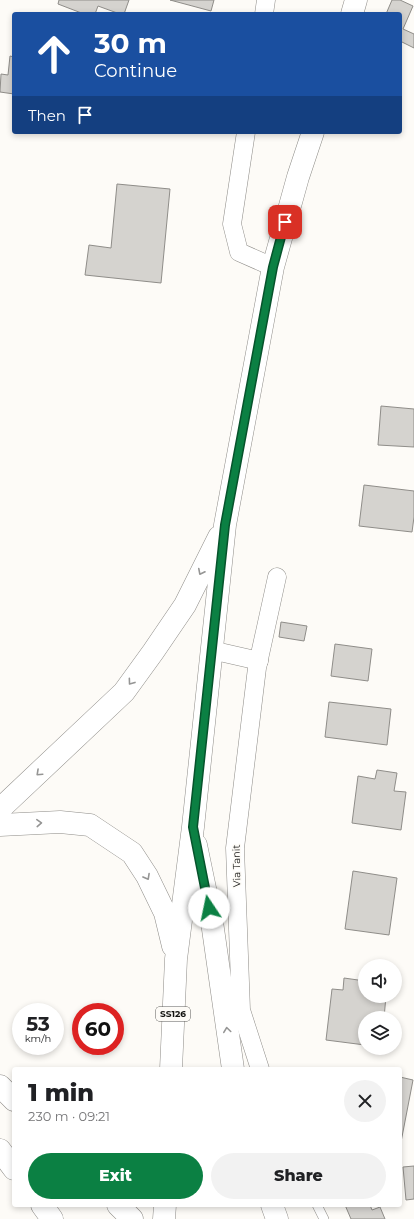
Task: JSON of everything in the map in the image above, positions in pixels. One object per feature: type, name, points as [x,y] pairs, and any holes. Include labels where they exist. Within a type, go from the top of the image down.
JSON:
[{"type":"main road","points":[[353,12],[356,0]]},
{"type":"main road","name":"SS126","points":[[171,1067],[176,959],[193,827],[225,525],[273,267],[298,177],[312,134]]},
{"type":"main road","points":[[0,809],[124,692],[154,652],[185,605],[225,525]]},
{"type":"main road","points":[[0,825],[60,822],[90,825],[132,853],[147,876],[165,913],[176,959]]},
{"type":"main road","points":[[193,827],[212,922],[233,1067]]},
{"type":"main road","points":[[0,1086],[12,1098]]},
{"type":"main road","points":[[0,1150],[12,1165]]},
{"type":"main road","points":[[43,1207],[52,1219]]},
{"type":"main road","points":[[120,1207],[132,1219]]},
{"type":"main road","points":[[164,1219],[165,1207]]},
{"type":"main road","points":[[273,1207],[277,1219]]},
{"type":"street","points":[[264,12],[266,0]]},
{"type":"street","points":[[246,134],[232,224],[239,252],[273,267]]},
{"type":"street","name":"Via Tanit","points":[[259,1067],[241,1010],[235,848],[259,661],[277,577]]},
{"type":"street","points":[[212,650],[259,661]]},
{"type":"lane","points":[[318,1207],[324,1219]]},
{"type":"building","points":[[59,0],[129,0],[125,12],[114,12],[98,6],[96,12],[79,12],[58,4]]},
{"type":"building","points":[[170,0],[214,0],[211,11]]},
{"type":"building","points":[[392,0],[400,0],[413,6],[403,29],[414,34],[414,48],[402,42],[402,12],[387,12]]},
{"type":"building","points":[[10,56],[12,56],[12,94],[0,92],[1,74],[8,75]]},
{"type":"building","points":[[117,184],[170,189],[161,283],[85,275],[89,245],[111,248]]},
{"type":"building","points":[[381,406],[414,409],[414,447],[378,445]]},
{"type":"building","points":[[364,485],[414,491],[414,517],[412,532],[359,526]]},
{"type":"building","points":[[281,622],[307,626],[304,641],[279,637]]},
{"type":"building","points":[[335,644],[372,649],[368,681],[331,676]]},
{"type":"building","points":[[329,702],[391,709],[387,745],[325,737]]},
{"type":"building","points":[[377,770],[397,773],[394,791],[406,792],[401,830],[352,823],[358,776],[375,779]]},
{"type":"building","points":[[353,871],[397,878],[389,935],[345,929]]},
{"type":"building","points":[[344,978],[358,980],[358,1003],[385,1003],[385,1011],[358,1011],[358,1044],[326,1040],[332,989],[343,990]]},
{"type":"building","points":[[402,1077],[413,1080],[402,1137]]},
{"type":"building","points":[[414,1166],[414,1199],[406,1200],[403,1167]]},
{"type":"building","points":[[346,1207],[371,1207],[372,1210],[380,1207],[385,1219],[351,1219]]},
{"type":"route","points":[[209,908],[193,827],[225,525],[273,267],[285,222]]}]
